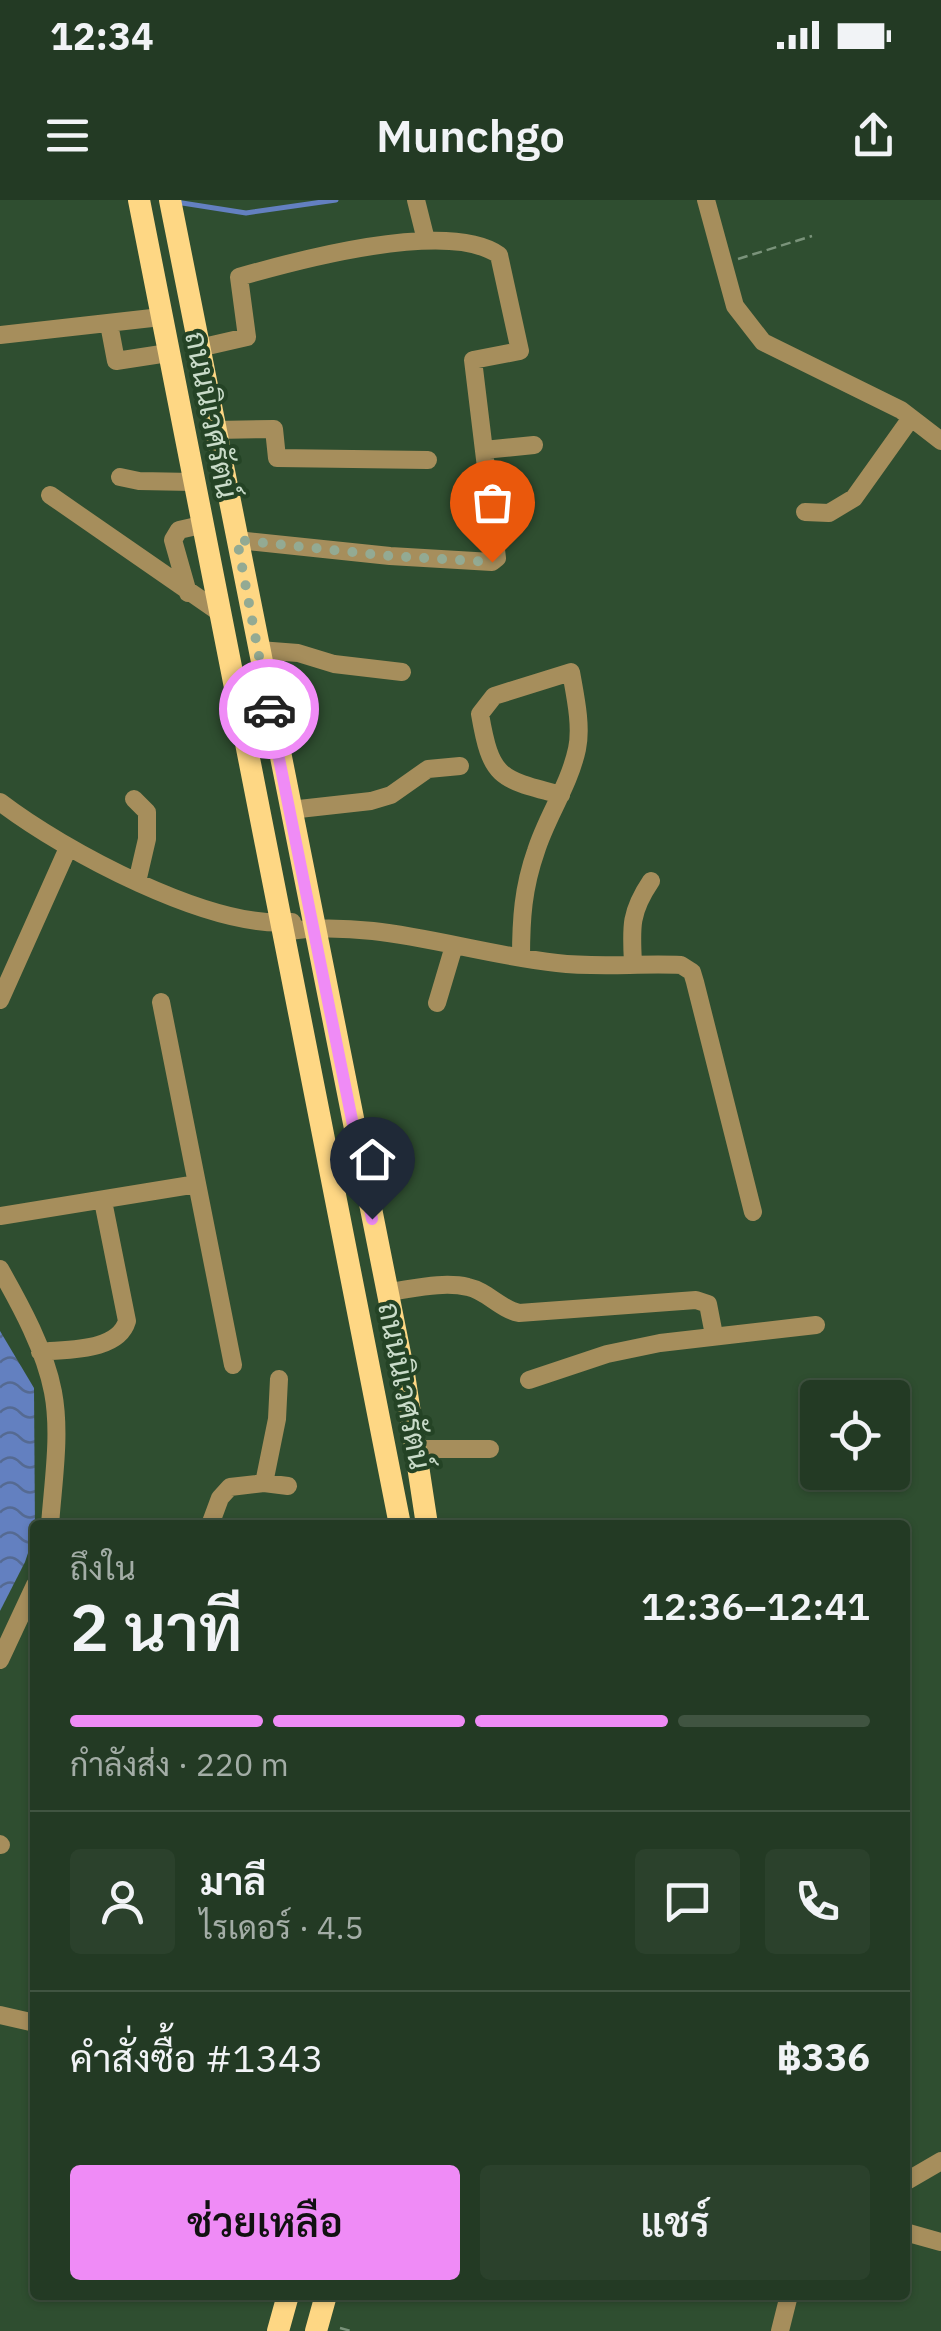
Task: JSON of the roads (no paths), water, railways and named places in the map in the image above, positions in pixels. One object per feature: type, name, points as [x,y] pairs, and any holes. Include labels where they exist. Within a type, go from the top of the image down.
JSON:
[{"type":"main road","name":"ถนนนิเวศรัตน์","points":[[139,200],[399,1520]]},
{"type":"main road","name":"ถนนนิเวศรัตน์","points":[[170,200],[387,1292],[427,1520]]},
{"type":"main road","points":[[278,2331],[287,2300]]},
{"type":"main road","points":[[316,2331],[325,2300]]},
{"type":"street","points":[[416,200],[426,240]]},
{"type":"street","points":[[706,200],[735,306],[763,342],[911,418],[941,440]]},
{"type":"street","points":[[199,348],[247,337],[239,278],[358,250],[426,240],[468,241],[488,248],[499,255],[505,274],[520,351],[473,360],[497,558],[492,562],[390,556],[237,540]]},
{"type":"street","points":[[0,335],[161,317]]},
{"type":"street","points":[[109,324],[116,361],[168,353]]},
{"type":"street","points":[[805,512],[829,513],[854,498],[911,418]]},
{"type":"street","points":[[216,430],[274,428],[278,458],[428,460]]},
{"type":"street","points":[[484,450],[534,446]]},
{"type":"street","points":[[120,477],[193,482]]},
{"type":"street","points":[[496,543],[512,522],[516,491]]},
{"type":"street","points":[[50,495],[219,612]]},
{"type":"street","points":[[188,593],[173,540],[179,530],[202,525]]},
{"type":"street","points":[[259,650],[402,672]]},
{"type":"street","points":[[521,958],[521,904],[536,849],[561,796],[578,746],[570,672],[494,696],[480,714],[488,759],[515,783],[561,796]]},
{"type":"street","points":[[290,810],[391,796],[428,768],[460,766]]},
{"type":"street","points":[[134,799],[147,812],[148,839],[137,882]]},
{"type":"street","points":[[0,802],[68,848],[137,882],[219,913],[281,928],[313,922],[360,928],[562,964],[680,965],[692,972],[753,1212]]},
{"type":"street","points":[[0,1000],[68,848]]},
{"type":"street","points":[[633,964],[630,923],[651,881]]},
{"type":"street","points":[[437,1002],[454,946]]},
{"type":"street","points":[[162,1002],[233,1365]]},
{"type":"street","points":[[0,1216],[197,1184]]},
{"type":"street","points":[[40,1352],[107,1342],[125,1329],[127,1321],[103,1201]]},
{"type":"street","points":[[0,1269],[40,1352],[52,1388],[55,1407],[50,1520]]},
{"type":"street","points":[[387,1292],[468,1286],[518,1313],[696,1300],[708,1304],[714,1335]]},
{"type":"street","points":[[529,1380],[607,1354],[714,1335],[816,1325]]},
{"type":"street","points":[[264,1483],[278,1419],[279,1378]]},
{"type":"street","points":[[416,1449],[490,1449]]},
{"type":"street","points":[[212,1520],[230,1487],[264,1483],[288,1486]]},
{"type":"street","points":[[0,1660],[28,1625]]},
{"type":"street","points":[[0,2014],[30,2023]]},
{"type":"street","points":[[910,2179],[941,2161]]},
{"type":"street","points":[[910,2233],[941,2242]]},
{"type":"street","points":[[780,2331],[788,2300]]},
{"type":"water","points":[[0,1331],[34,1388],[35,1520],[30,1520],[30,1547],[25,1562],[0,1611]]},
{"type":"waterway","points":[[176,202],[246,213],[336,200]]}]
